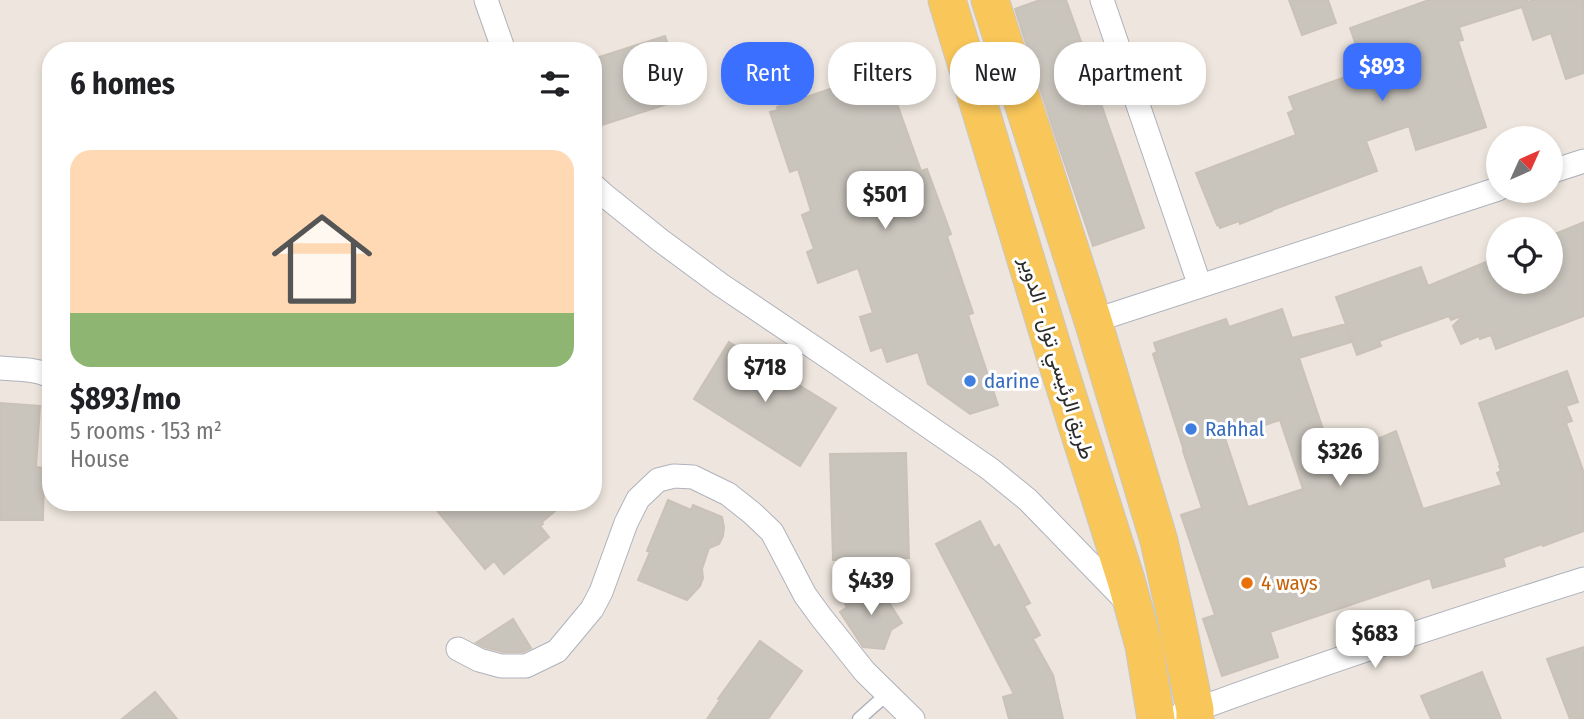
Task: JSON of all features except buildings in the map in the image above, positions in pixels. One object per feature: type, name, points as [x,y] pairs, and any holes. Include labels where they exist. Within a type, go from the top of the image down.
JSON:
[{"type":"main road","name":"طريق الرئيسي تول - الدوير","points":[[947,0],[1134,609],[1144,646],[1156,718]]},
{"type":"main road","points":[[990,0],[1093,321],[1159,541],[1195,715]]},
{"type":"street","points":[[486,0],[500,42]]},
{"type":"street","points":[[1102,0],[1200,286]]},
{"type":"street","points":[[1563,168],[1584,161]]},
{"type":"street","points":[[602,193],[721,285],[990,469],[1028,500],[1134,609]]},
{"type":"street","points":[[1093,321],[1486,193]]},
{"type":"street","points":[[0,368],[42,373]]},
{"type":"street","points":[[458,649],[479,660],[500,666],[526,666],[558,651],[593,609],[638,499],[658,480],[674,476],[693,477],[728,494],[772,532],[821,617],[864,672],[913,719]]},
{"type":"street","points":[[1156,718],[1195,715],[1441,625],[1584,579]]},
{"type":"lane","points":[[859,719],[887,694]]},
{"type":"place","name":"darine","points":[[970,381]]},
{"type":"place","name":"Rahhal","points":[[1191,429]]},
{"type":"place","name":"4 ways","points":[[1247,583]]}]
